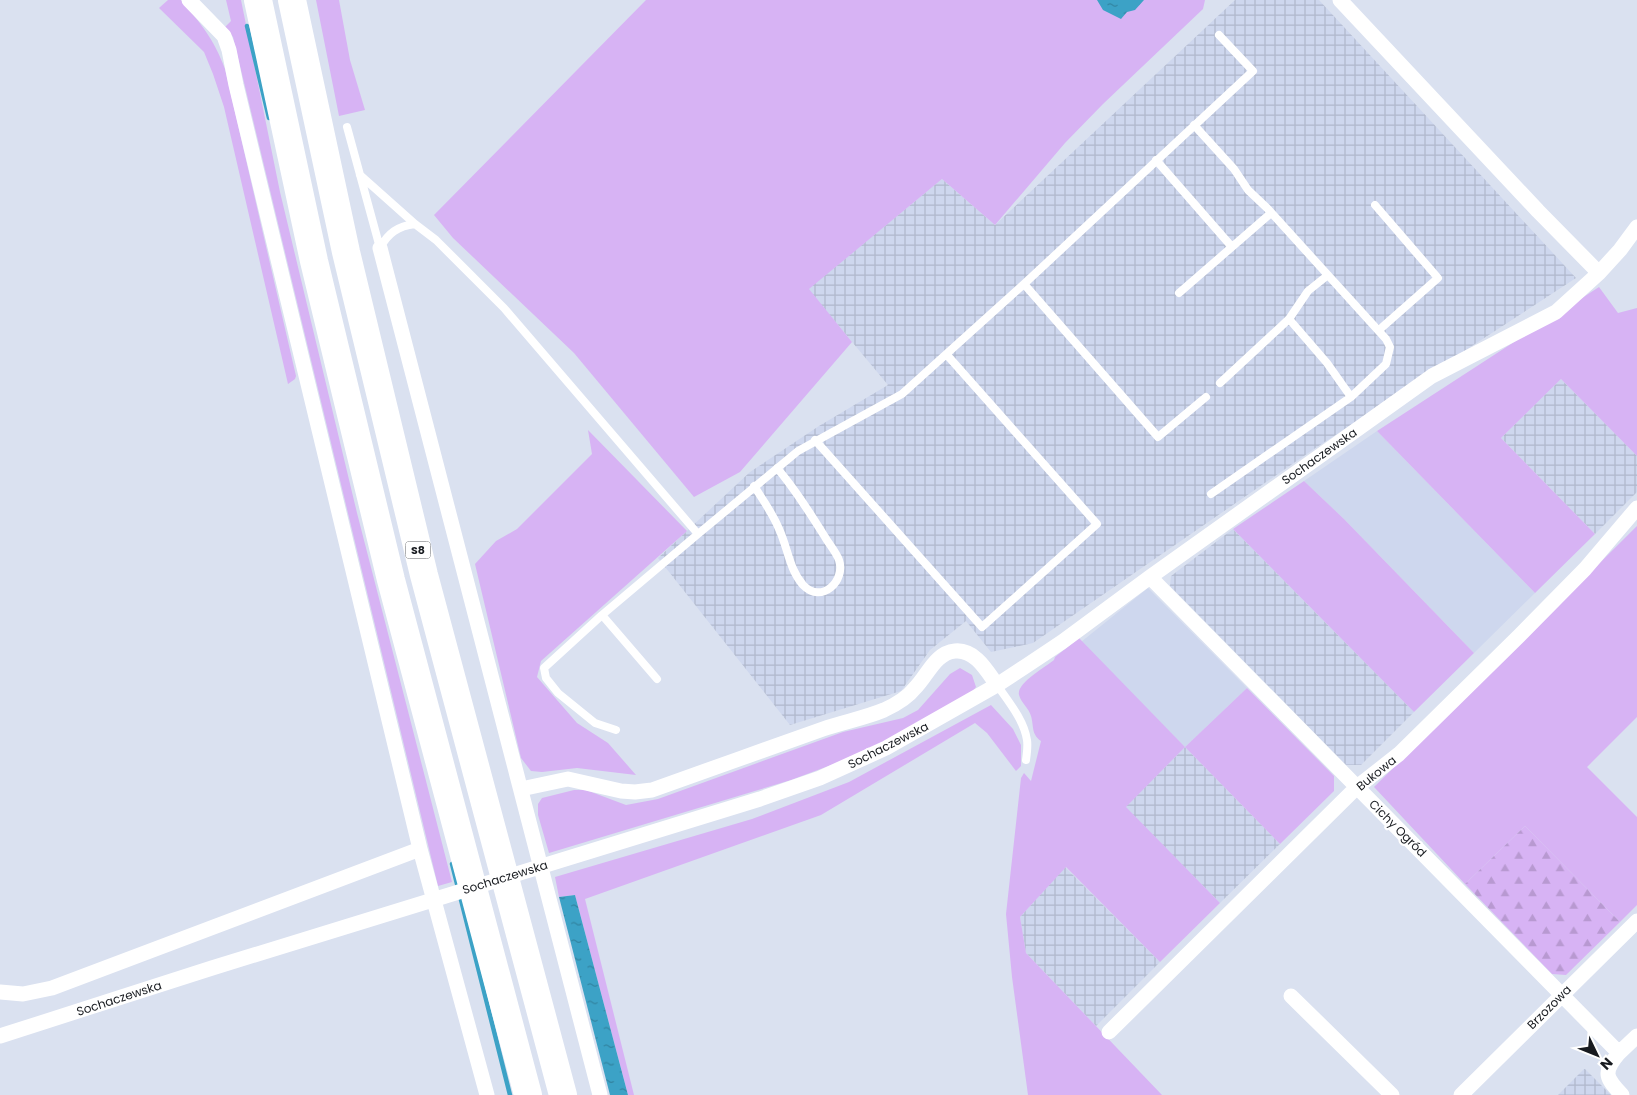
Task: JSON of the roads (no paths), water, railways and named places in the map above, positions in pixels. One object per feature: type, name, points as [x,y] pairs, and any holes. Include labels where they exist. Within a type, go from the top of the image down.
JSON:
[{"type":"highway","points":[[258,0],[314,261],[391,580],[528,1095]]},
{"type":"highway","name":"S8","points":[[292,0],[346,252],[424,574],[562,1095]]},
{"type":"street","points":[[189,0],[224,36],[229,50],[420,849],[488,1095]]},
{"type":"street","points":[[1340,0],[1538,211],[1599,272]]},
{"type":"street","name":"Sochaczewska","points":[[0,1036],[398,910],[760,799],[820,778],[886,748],[997,685],[1062,642],[1432,376],[1556,312],[1620,250],[1637,227]]},
{"type":"street","points":[[380,248],[600,1095]]},
{"type":"street","name":"Bukowa","points":[[1109,1032],[1357,787],[1399,754],[1519,636],[1586,569],[1637,508]]},
{"type":"street","name":"Cichy Ogród","points":[[1150,577],[1619,1053]]},
{"type":"street","points":[[521,789],[568,779],[621,791],[652,790],[832,726],[885,710],[915,689],[938,658],[947,652],[957,651],[972,655],[983,665],[997,685]]},
{"type":"street","points":[[0,992],[23,994],[52,988],[420,849]]},
{"type":"street","name":"Brzozowa","points":[[1461,1095],[1637,921]]},
{"type":"street","points":[[1291,996],[1392,1095]]},
{"type":"street","points":[[1622,1095],[1609,1081],[1607,1075],[1612,1061],[1637,1036]]},
{"type":"lane","points":[[616,730],[595,723],[566,699],[546,678],[544,668],[602,615],[798,450],[902,394],[947,355],[1253,71],[1219,35]]},
{"type":"lane","points":[[1194,125],[1234,169],[1248,190],[1271,212],[1378,330],[1390,347],[1386,364],[1351,397],[1211,494]]},
{"type":"lane","points":[[347,127],[380,248]]},
{"type":"lane","points":[[1156,160],[1232,247]]},
{"type":"lane","points":[[360,175],[436,240],[504,308],[698,534]]},
{"type":"lane","points":[[1375,205],[1438,278],[1378,330]]},
{"type":"lane","points":[[1179,293],[1271,212]]},
{"type":"lane","points":[[380,248],[385,238],[392,231],[405,225],[415,224]]},
{"type":"lane","points":[[1220,383],[1289,319],[1308,291],[1328,275]]},
{"type":"lane","points":[[1024,284],[1158,437],[1206,396]]},
{"type":"lane","points":[[1289,319],[1327,363],[1351,397]]},
{"type":"lane","points":[[815,440],[982,627],[1097,524],[947,355]]},
{"type":"lane","points":[[754,486],[780,530],[787,556],[802,584],[808,590],[816,593],[823,592],[832,586],[840,570],[839,560],[810,513],[777,468]]},
{"type":"lane","points":[[602,615],[657,679]]},
{"type":"lane","points":[[997,685],[1020,720],[1027,741],[1026,760]]},
{"type":"water","points":[[1097,0],[1144,0],[1135,10],[1127,12],[1121,19],[1103,10]]},
{"type":"water","points":[[575,895],[628,1095],[610,1095],[559,897]]},
{"type":"waterway","points":[[247,26],[269,118]]},
{"type":"waterway","points":[[452,864],[510,1095]]}]
